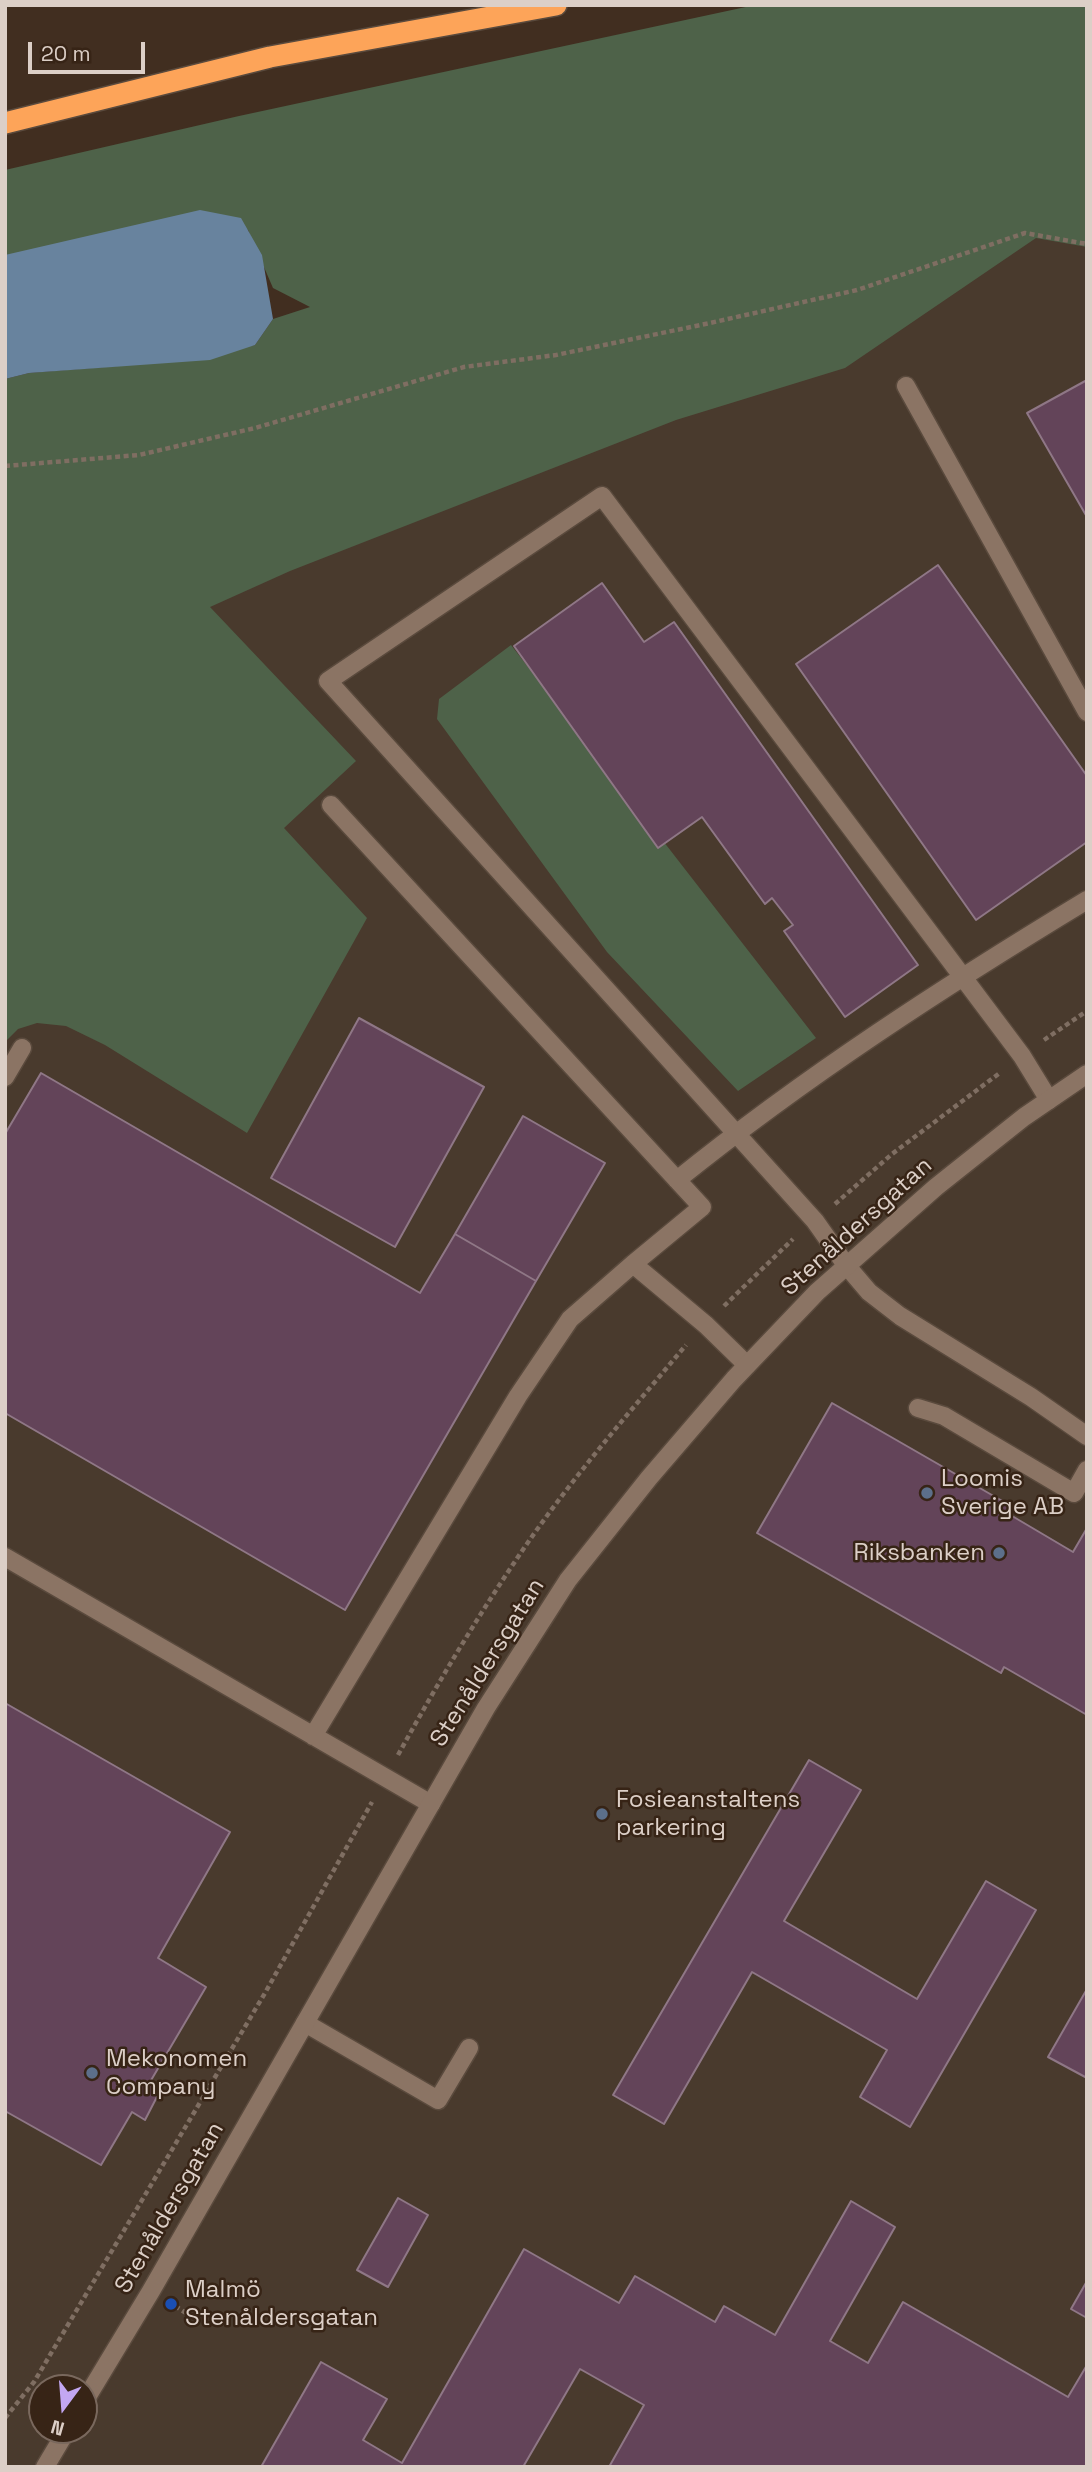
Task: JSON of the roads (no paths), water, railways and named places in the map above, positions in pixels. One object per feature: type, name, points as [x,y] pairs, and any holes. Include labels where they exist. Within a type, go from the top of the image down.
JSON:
[{"type":"highway","points":[[5,123],[270,57],[556,5]]},
{"type":"street","points":[[906,386],[1087,712]]},
{"type":"street","points":[[1049,1100],[1022,1056],[602,496],[328,681],[815,1221],[869,1292],[900,1316],[1031,1397],[1087,1436]]},
{"type":"street","points":[[313,1736],[518,1396],[570,1319],[702,1207],[331,805]]},
{"type":"street","points":[[677,1180],[735,1133],[962,976],[1087,900]]},
{"type":"street","points":[[5,1077],[22,1048]]},
{"type":"street","name":"Stenåldersgatan","points":[[98,2379],[486,1708],[568,1580],[649,1478],[747,1365],[817,1292],[936,1186],[1087,1074]]},
{"type":"street","points":[[633,1264],[706,1325],[747,1365]]},
{"type":"street","points":[[918,1408],[944,1416],[1074,1493],[1087,1470]]},
{"type":"street","points":[[5,1557],[431,1804]]},
{"type":"street","points":[[306,2023],[438,2100],[468,2048]]},
{"type":"street","points":[[45,2467],[59,2444]]},
{"type":"water","points":[[200,210],[241,218],[262,255],[273,319],[255,345],[210,360],[29,373],[5,379],[5,255]]},
{"type":"place","name":"Loomis Sverige AB","points":[[927,1493]]},
{"type":"place","name":"Riksbanken","points":[[999,1553]]},
{"type":"place","name":"Fosieanstaltens parkering","points":[[602,1814]]},
{"type":"place","name":"Mekonomen Company","points":[[92,2073]]},
{"type":"place","name":"Malmö Stenåldersgatan","points":[[171,2304]]}]
